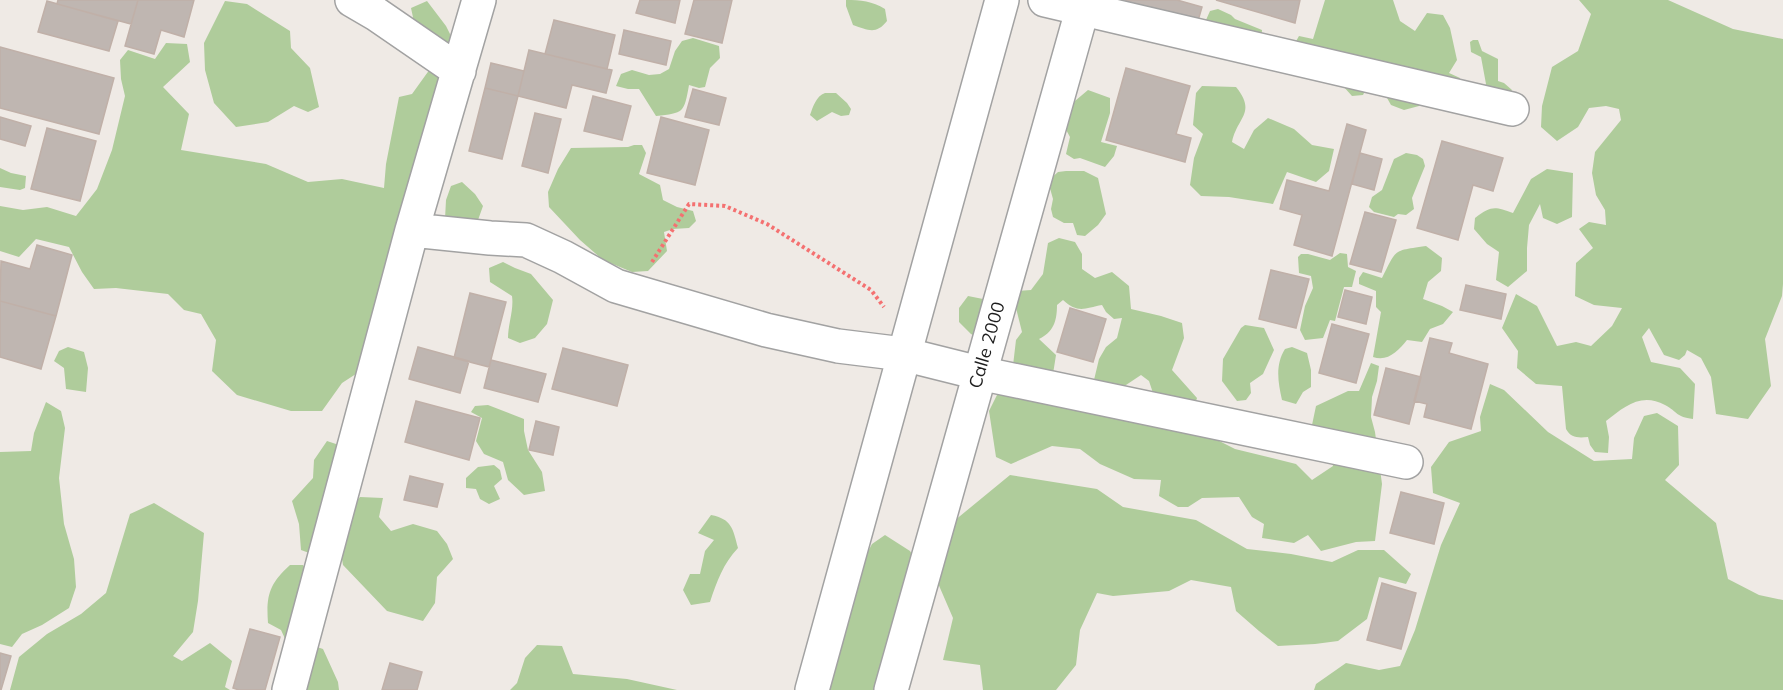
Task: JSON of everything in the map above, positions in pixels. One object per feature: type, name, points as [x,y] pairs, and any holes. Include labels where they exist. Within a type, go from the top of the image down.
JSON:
[{"type":"street","points":[[352,0],[459,71]]},
{"type":"street","points":[[290,690],[412,230],[479,0]]},
{"type":"street","points":[[812,690],[1002,0]]},
{"type":"street","points":[[1046,0],[1083,4],[1512,108]]},
{"type":"street","name":"Calle 2000","points":[[891,690],[1083,4]]},
{"type":"street","points":[[412,230],[526,240],[616,286],[766,330],[838,346],[906,346],[979,373],[1406,462]]},
{"type":"path","points":[[633,290],[689,204],[725,206],[767,224],[871,290],[906,346]]},
{"type":"green space","points":[[846,0],[857,0],[880,6],[885,9],[887,21],[875,30],[853,25]]},
{"type":"green space","points":[[1325,0],[1393,0],[1400,21],[1415,31],[1427,13],[1443,15],[1450,28],[1457,60],[1449,73],[1460,78],[1459,95],[1427,92],[1419,106],[1404,110],[1391,105],[1372,77],[1363,95],[1352,96],[1343,86],[1291,50],[1299,36],[1313,39]]},
{"type":"green space","points":[[1579,0],[1668,0],[1733,29],[1783,39],[1783,284],[1782,296],[1765,339],[1771,386],[1748,419],[1716,414],[1711,377],[1701,358],[1687,350],[1679,360],[1664,355],[1649,328],[1642,337],[1651,362],[1680,368],[1695,384],[1693,419],[1680,416],[1656,401],[1633,403],[1606,421],[1609,437],[1608,453],[1595,452],[1588,437],[1575,437],[1568,432],[1562,386],[1536,384],[1517,368],[1518,351],[1502,328],[1516,294],[1537,306],[1557,346],[1576,342],[1591,346],[1612,326],[1622,308],[1594,305],[1575,296],[1576,263],[1593,248],[1579,229],[1589,222],[1606,225],[1605,210],[1596,195],[1592,173],[1595,152],[1621,120],[1619,109],[1606,106],[1589,108],[1578,127],[1557,141],[1541,127],[1542,106],[1552,67],[1578,51],[1591,14]]},
{"type":"green space","points":[[225,1],[247,4],[290,31],[291,48],[310,68],[319,107],[308,112],[294,106],[268,122],[236,127],[214,103],[205,70],[204,43]]},
{"type":"green space","points":[[427,1],[446,26],[462,58],[379,359],[342,383],[322,411],[291,411],[237,395],[212,371],[216,340],[201,314],[184,310],[168,294],[116,288],[94,289],[69,247],[36,239],[19,257],[0,251],[0,206],[23,210],[47,207],[76,216],[97,189],[112,150],[125,96],[120,60],[128,50],[155,59],[166,43],[187,44],[190,62],[163,87],[189,114],[181,150],[266,164],[308,182],[342,179],[384,188],[386,164],[399,97],[412,94],[430,69],[417,36],[411,8]]},
{"type":"green space","points":[[1218,9],[1262,30],[1261,48],[1210,38],[1206,20],[1210,11]]},
{"type":"green space","points":[[693,38],[719,46],[720,58],[710,68],[705,87],[689,85],[686,101],[681,110],[656,116],[639,89],[616,86],[621,74],[632,70],[649,75],[660,74],[669,69],[675,51],[682,41]]},
{"type":"green space","points":[[1478,40],[1482,51],[1498,59],[1498,81],[1512,90],[1506,99],[1482,91],[1486,84],[1481,57],[1471,52],[1470,42]]},
{"type":"green space","points":[[1202,86],[1236,87],[1242,96],[1245,103],[1244,115],[1232,142],[1244,149],[1254,130],[1268,118],[1294,129],[1312,145],[1334,149],[1329,171],[1316,182],[1287,172],[1273,204],[1229,197],[1201,196],[1190,185],[1194,158],[1203,134],[1193,125],[1196,93]]},
{"type":"green space","points":[[1088,90],[1110,98],[1110,113],[1101,142],[1117,146],[1114,156],[1105,167],[1080,158],[1074,159],[1066,154],[1070,137],[1064,126],[1069,106]]},
{"type":"green space","points":[[825,93],[836,93],[847,103],[851,109],[849,115],[841,116],[832,112],[817,121],[810,115],[817,99]]},
{"type":"green space","points":[[642,145],[646,153],[639,174],[660,185],[663,200],[693,211],[696,221],[689,228],[664,232],[667,251],[648,271],[632,272],[603,260],[580,240],[549,207],[548,192],[571,148]]},
{"type":"green space","points":[[1406,153],[1423,159],[1425,166],[1412,198],[1414,209],[1406,215],[1398,214],[1394,217],[1374,212],[1369,207],[1372,197],[1382,190],[1394,159]]},
{"type":"green space","points":[[0,168],[26,176],[25,188],[20,190],[0,187]]},
{"type":"green space","points":[[1547,169],[1573,173],[1572,217],[1557,224],[1543,218],[1540,204],[1529,225],[1527,271],[1508,287],[1496,280],[1499,252],[1487,244],[1474,229],[1475,218],[1494,208],[1513,213],[1531,179]]},
{"type":"green space","points":[[1084,171],[1098,178],[1106,214],[1098,225],[1085,236],[1077,235],[1073,223],[1064,223],[1053,217],[1051,209],[1053,199],[1048,181],[1058,172]]},
{"type":"green space","points":[[462,182],[475,194],[483,206],[473,234],[445,219],[446,200],[451,186]]},
{"type":"green space","points":[[1059,238],[1075,242],[1082,254],[1082,269],[1095,278],[1112,272],[1129,286],[1131,309],[1182,323],[1184,338],[1172,370],[1197,398],[1192,414],[1159,411],[1149,381],[1141,375],[1117,391],[1094,380],[1099,359],[1106,347],[1117,338],[1122,318],[1114,319],[1102,305],[1077,309],[1063,300],[1057,305],[1053,326],[1039,339],[1056,355],[1053,374],[1012,374],[1016,340],[1022,332],[1013,296],[1017,291],[1031,290],[1043,274],[1048,243]]},
{"type":"green space","points":[[1426,246],[1442,258],[1441,271],[1428,282],[1423,299],[1453,312],[1443,324],[1430,329],[1422,342],[1407,340],[1388,357],[1373,357],[1381,312],[1376,307],[1376,291],[1359,284],[1359,278],[1363,272],[1382,278],[1397,253]]},
{"type":"green space","points":[[1340,253],[1347,254],[1348,267],[1356,271],[1352,287],[1344,287],[1335,321],[1330,320],[1323,338],[1305,340],[1300,330],[1305,306],[1313,288],[1311,276],[1299,273],[1298,257],[1301,254],[1308,254],[1330,260]]},
{"type":"green space","points":[[503,262],[531,274],[553,300],[547,324],[535,338],[520,343],[508,338],[512,296],[490,282],[489,268]]},
{"type":"green space","points":[[968,296],[983,299],[997,314],[989,343],[971,334],[959,322],[959,308]]},
{"type":"green space","points":[[1245,325],[1264,328],[1274,350],[1263,374],[1250,383],[1251,393],[1246,400],[1237,401],[1222,381],[1223,359]]},
{"type":"green space","points":[[68,347],[84,352],[88,368],[86,392],[66,389],[64,368],[54,361],[59,351]]},
{"type":"green space","points":[[1292,347],[1307,353],[1311,370],[1311,387],[1303,392],[1296,404],[1282,400],[1279,380],[1282,355],[1285,349]]},
{"type":"green space","points":[[1371,363],[1379,366],[1372,397],[1371,417],[1382,484],[1375,541],[1356,542],[1321,551],[1308,535],[1294,543],[1262,538],[1264,524],[1252,517],[1239,497],[1202,498],[1188,507],[1178,507],[1159,496],[1161,480],[1134,479],[1100,464],[1080,449],[1052,446],[1011,464],[996,457],[989,411],[998,393],[1178,420],[1235,449],[1296,464],[1312,480],[1333,466],[1327,443],[1312,425],[1316,406],[1348,391],[1359,391]]},
{"type":"green space","points":[[1490,384],[1504,390],[1548,432],[1594,461],[1632,459],[1634,438],[1644,416],[1657,413],[1678,426],[1679,465],[1665,480],[1716,523],[1728,579],[1759,595],[1783,600],[1783,690],[1314,690],[1316,684],[1346,663],[1379,670],[1400,666],[1415,630],[1441,545],[1460,503],[1433,493],[1431,467],[1449,442],[1481,431],[1480,417]]},
{"type":"green space","points":[[46,402],[61,411],[65,428],[59,478],[64,524],[74,559],[76,587],[69,608],[42,625],[22,634],[12,647],[0,644],[0,452],[31,451],[34,433]]},
{"type":"green space","points":[[488,405],[524,419],[528,450],[542,472],[545,491],[524,495],[508,480],[503,462],[484,454],[476,441],[482,418],[471,412],[475,406]]},
{"type":"green space","points":[[327,441],[342,446],[323,558],[301,550],[299,524],[292,501],[313,478],[314,460]]},
{"type":"green space","points":[[494,465],[500,470],[502,479],[494,486],[500,499],[489,504],[480,499],[476,489],[466,488],[466,478],[478,467]]},
{"type":"green space","points":[[1010,475],[1097,489],[1123,507],[1196,520],[1247,549],[1332,562],[1358,550],[1384,550],[1411,574],[1406,584],[1379,577],[1367,619],[1338,641],[1315,644],[1278,646],[1236,611],[1231,587],[1191,580],[1169,591],[1113,596],[1097,593],[1080,630],[1076,665],[1056,690],[983,690],[980,665],[943,660],[953,618],[934,574],[954,521]]},
{"type":"green space","points":[[360,497],[383,498],[379,517],[391,531],[413,524],[437,531],[447,544],[453,559],[437,577],[435,603],[423,621],[387,611],[343,565],[336,524]]},
{"type":"green space","points":[[154,503],[204,533],[193,632],[173,656],[182,661],[210,643],[232,661],[225,687],[230,690],[10,690],[19,657],[47,634],[81,614],[106,593],[130,514]]},
{"type":"green space","points":[[711,515],[727,522],[735,535],[738,548],[721,573],[710,602],[691,605],[683,590],[690,574],[700,574],[705,551],[714,540],[698,533]]},
{"type":"green space","points":[[885,535],[910,551],[929,582],[902,690],[825,690],[845,595],[872,544]]},
{"type":"green space","points":[[290,565],[303,565],[310,578],[287,643],[281,630],[268,623],[268,605],[273,585]]},
{"type":"green space","points":[[537,645],[562,646],[573,674],[627,679],[677,690],[510,690],[517,683],[525,658]]},
{"type":"green space","points":[[317,647],[323,649],[338,682],[339,690],[304,690]]},
{"type":"building","points":[[58,0],[138,0],[131,24],[57,4]]},
{"type":"building","points":[[138,0],[194,0],[184,37],[161,30],[154,54],[125,46]]},
{"type":"building","points":[[640,0],[680,0],[675,23],[636,13]]},
{"type":"building","points":[[694,0],[732,0],[722,43],[685,34]]},
{"type":"building","points":[[1126,0],[1177,0],[1202,7],[1197,24],[1125,4]]},
{"type":"building","points":[[1216,0],[1300,0],[1295,23]]},
{"type":"building","points":[[47,1],[118,21],[109,51],[38,32]]},
{"type":"building","points":[[554,20],[615,35],[607,69],[545,54]]},
{"type":"building","points":[[624,30],[671,41],[666,65],[619,54]]},
{"type":"building","points":[[0,47],[114,78],[99,134],[0,108]]},
{"type":"building","points":[[529,50],[612,70],[606,93],[572,85],[566,108],[518,96]]},
{"type":"building","points":[[491,63],[524,71],[518,96],[485,88]]},
{"type":"building","points":[[1126,68],[1190,86],[1176,134],[1191,138],[1185,162],[1106,140]]},
{"type":"building","points":[[485,88],[518,96],[502,159],[469,151]]},
{"type":"building","points":[[693,89],[726,98],[719,125],[685,117]]},
{"type":"building","points":[[593,96],[631,106],[622,140],[584,131]]},
{"type":"building","points":[[535,113],[561,119],[548,173],[522,166]]},
{"type":"building","points":[[0,117],[31,126],[25,146],[0,139]]},
{"type":"building","points":[[661,117],[709,130],[695,185],[647,173]]},
{"type":"building","points":[[1347,124],[1366,130],[1332,256],[1294,245],[1302,215],[1280,209],[1287,180],[1329,191]]},
{"type":"building","points":[[47,128],[96,141],[80,201],[31,189]]},
{"type":"building","points":[[1442,141],[1503,158],[1493,191],[1473,185],[1458,240],[1417,228]]},
{"type":"building","points":[[1360,153],[1382,159],[1374,190],[1352,184]]},
{"type":"building","points":[[1365,212],[1396,220],[1381,272],[1350,264]]},
{"type":"building","points":[[37,245],[72,255],[56,316],[0,301],[1,261],[30,269]]},
{"type":"building","points":[[1271,270],[1309,279],[1296,328],[1259,319]]},
{"type":"building","points":[[1466,285],[1506,294],[1501,319],[1460,310]]},
{"type":"building","points":[[1345,290],[1372,297],[1366,324],[1338,317]]},
{"type":"building","points":[[470,293],[506,302],[489,367],[454,358]]},
{"type":"building","points":[[0,301],[56,316],[41,369],[0,357]]},
{"type":"building","points":[[1070,308],[1106,319],[1093,362],[1057,352]]},
{"type":"building","points":[[1332,324],[1369,334],[1356,383],[1319,373]]},
{"type":"building","points":[[1430,338],[1452,343],[1449,353],[1488,364],[1471,429],[1424,417],[1427,404],[1414,401]]},
{"type":"building","points":[[418,347],[469,361],[460,393],[409,379]]},
{"type":"building","points":[[563,348],[628,365],[617,406],[552,389]]},
{"type":"building","points":[[491,360],[546,374],[538,402],[484,388]]},
{"type":"building","points":[[1386,368],[1421,377],[1409,424],[1374,415]]},
{"type":"building","points":[[416,401],[480,418],[469,460],[405,442]]},
{"type":"building","points":[[536,421],[559,427],[553,455],[529,450]]},
{"type":"building","points":[[410,476],[443,484],[437,507],[404,500]]},
{"type":"building","points":[[1401,492],[1444,503],[1434,544],[1390,533]]},
{"type":"building","points":[[1382,583],[1416,593],[1401,649],[1367,640]]},
{"type":"building","points":[[250,629],[280,637],[265,690],[233,688]]},
{"type":"building","points":[[0,653],[11,656],[1,690],[0,690]]},
{"type":"building","points":[[390,663],[422,672],[417,690],[382,690]]}]
